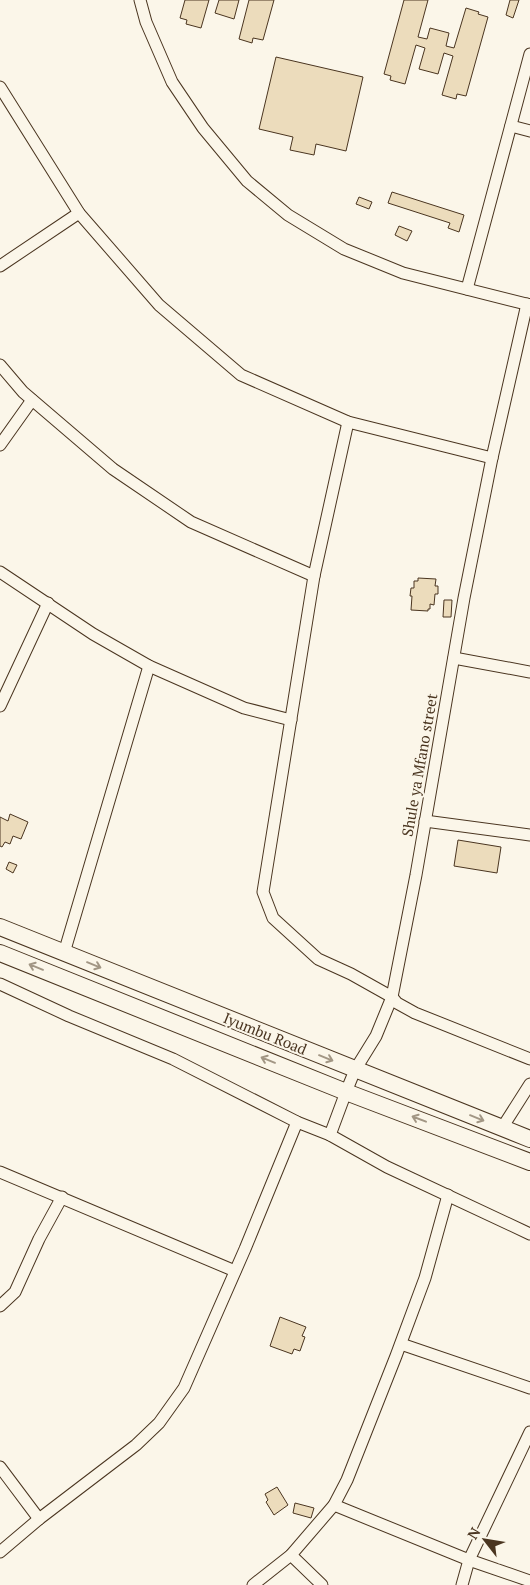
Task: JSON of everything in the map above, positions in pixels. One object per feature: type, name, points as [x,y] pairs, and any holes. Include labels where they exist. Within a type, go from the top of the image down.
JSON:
[{"type":"main road","name":"Iyumbu Road","points":[[0,927],[530,1139]]},
{"type":"main road","name":"Iyumbu Road","points":[[0,953],[346,1092],[530,1162]]},
{"type":"street","points":[[140,0],[146,22],[172,82],[202,128],[247,180],[288,214],[344,249],[403,273],[529,305]]},
{"type":"street","points":[[467,289],[530,54]]},
{"type":"street","points":[[0,87],[79,213],[159,305],[241,375],[348,422],[492,458]]},
{"type":"street","points":[[511,126],[530,131]]},
{"type":"street","points":[[0,266],[79,213]]},
{"type":"street","name":"Shule ya Mfano street","points":[[330,1135],[355,1070],[376,1036],[392,997],[492,458],[529,305]]},
{"type":"street","points":[[0,365],[23,392],[113,469],[191,522],[314,576]]},
{"type":"street","points":[[0,445],[32,400]]},
{"type":"street","points":[[348,422],[314,576],[264,892],[273,918],[318,958],[392,997],[415,1013],[530,1059]]},
{"type":"street","points":[[0,572],[93,634],[149,666],[244,708],[291,720]]},
{"type":"street","points":[[0,706],[48,603]]},
{"type":"street","points":[[454,658],[530,672]]},
{"type":"street","points":[[64,953],[149,666]]},
{"type":"street","points":[[425,821],[530,835]]},
{"type":"street","points":[[0,984],[69,1016],[172,1059],[297,1122],[330,1135],[387,1167],[530,1234]]},
{"type":"street","points":[[502,1128],[524,1104],[530,1084]]},
{"type":"street","points":[[0,1552],[136,1445],[159,1423],[184,1388],[236,1271],[297,1122]]},
{"type":"street","points":[[0,1172],[236,1271]]},
{"type":"street","points":[[253,1585],[291,1555],[334,1505],[346,1480],[426,1278],[448,1195]]},
{"type":"street","points":[[0,1306],[15,1292],[39,1239],[62,1197]]},
{"type":"street","points":[[401,1344],[530,1388]]},
{"type":"street","points":[[462,1585],[469,1560],[530,1432]]},
{"type":"street","points":[[0,1467],[40,1519]]},
{"type":"street","points":[[334,1505],[469,1560],[530,1581]]},
{"type":"street","points":[[291,1555],[322,1585]]},
{"type":"building","points":[[185,0],[209,0],[201,28],[186,24],[187,20],[180,18]]},
{"type":"building","points":[[219,0],[239,0],[234,19],[215,13]]},
{"type":"building","points":[[249,0],[274,0],[263,40],[253,38],[252,43],[239,39]]},
{"type":"building","points":[[404,0],[428,0],[418,37],[427,39],[430,28],[449,33],[446,46],[454,48],[466,8],[488,17],[466,96],[457,94],[456,99],[442,95],[453,56],[444,53],[438,74],[419,69],[425,48],[416,45],[405,84],[390,80],[391,76],[384,74]]},
{"type":"building","points":[[510,0],[519,0],[513,18],[506,15]]},
{"type":"building","points":[[276,57],[363,77],[346,151],[316,144],[314,155],[290,150],[293,137],[259,129]]},
{"type":"building","points":[[392,192],[464,215],[459,232],[448,228],[450,223],[388,203]]},
{"type":"building","points":[[359,197],[372,202],[369,209],[356,204]]},
{"type":"building","points":[[399,226],[412,231],[407,241],[395,235]]},
{"type":"building","points":[[418,578],[436,579],[435,586],[438,586],[438,594],[435,594],[434,605],[430,604],[428,611],[411,610],[411,588],[414,588],[414,581],[418,581]]},
{"type":"building","points":[[444,600],[452,600],[451,617],[443,617]]},
{"type":"building","points":[[10,814],[28,822],[21,839],[13,836],[10,844],[5,842],[2,847],[0,846],[0,817],[8,821]]},
{"type":"building","points":[[458,840],[501,847],[497,873],[454,866]]},
{"type":"building","points":[[9,862],[17,865],[13,873],[6,869]]},
{"type":"building","points":[[280,1317],[306,1327],[302,1336],[305,1337],[300,1351],[294,1349],[292,1354],[270,1346]]},
{"type":"building","points":[[277,1487],[288,1505],[274,1515],[266,1502],[268,1500],[265,1494]]},
{"type":"building","points":[[295,1503],[314,1508],[311,1518],[293,1513]]}]
